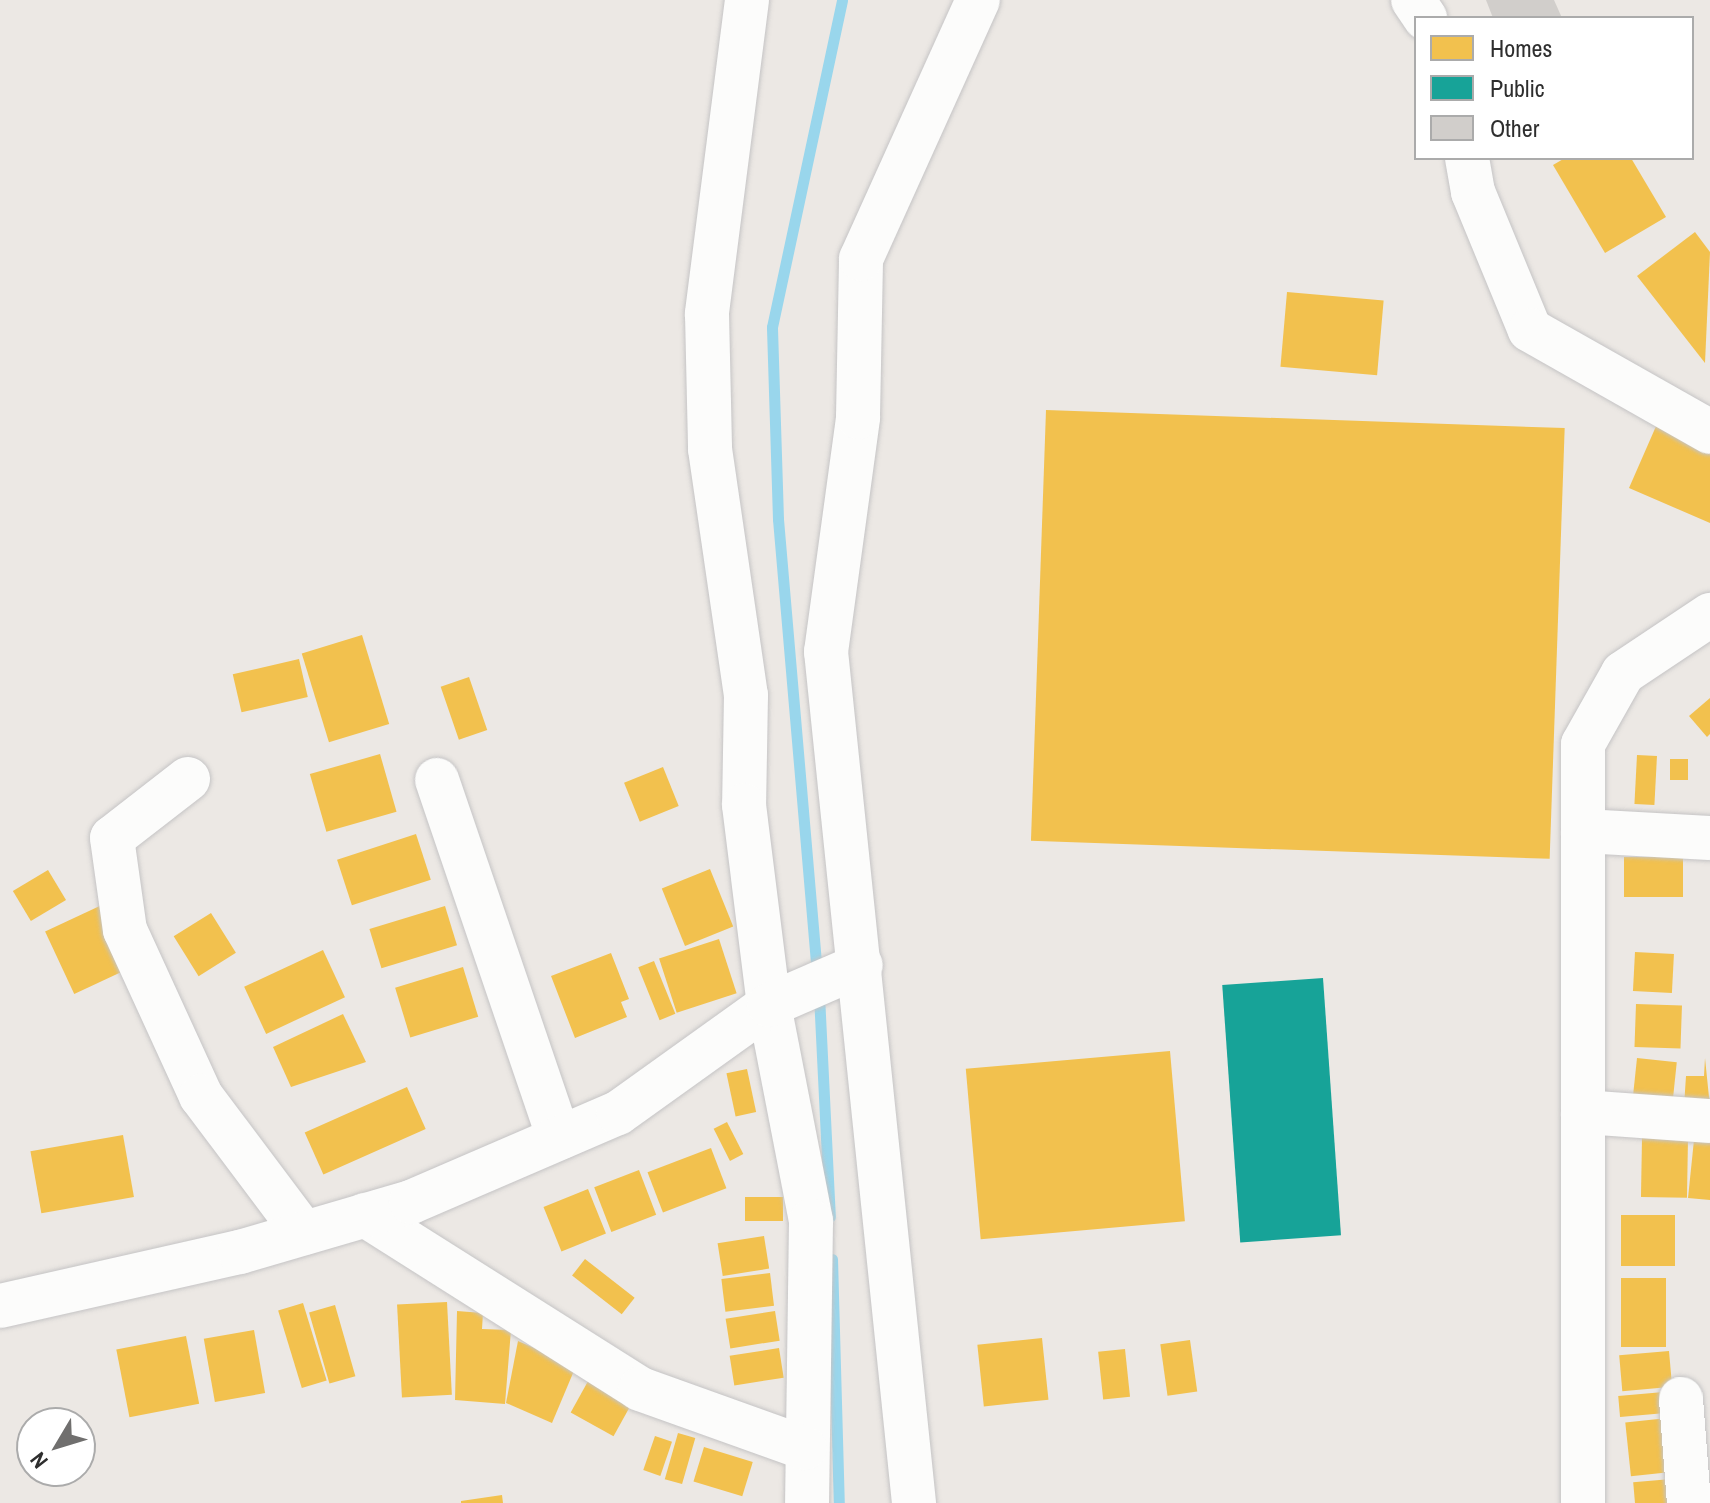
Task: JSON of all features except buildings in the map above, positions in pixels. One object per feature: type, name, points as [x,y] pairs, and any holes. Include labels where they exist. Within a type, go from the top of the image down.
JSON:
[{"type":"street","points":[[747,0],[707,314],[710,449],[746,695],[744,805],[778,1001],[811,1221],[805,1448],[807,1503]]},
{"type":"street","points":[[914,1503],[848,970],[826,652],[858,417],[861,259],[978,0]]},
{"type":"street","points":[[1467,160],[1473,192],[1530,330],[1710,432]]},
{"type":"street","points":[[1583,1503],[1583,744],[1623,673],[1710,615]]},
{"type":"street","points":[[188,779],[112,838],[125,930],[201,1096],[304,1233]]},
{"type":"street","points":[[437,780],[559,1138]]},
{"type":"street","points":[[1583,831],[1710,838]]},
{"type":"street","points":[[0,1306],[304,1233],[365,1215],[618,1113],[778,1001],[848,970]]},
{"type":"street","points":[[1583,1112],[1710,1121]]},
{"type":"street","points":[[365,1215],[640,1389],[805,1448]]},
{"type":"street","points":[[1681,1399],[1689,1503]]},
{"type":"waterway","points":[[817,974],[778,519],[772,327],[842,0]]},
{"type":"waterway","points":[[819,995],[830,1217]]},
{"type":"waterway","points":[[832,1259],[839,1503]]}]
